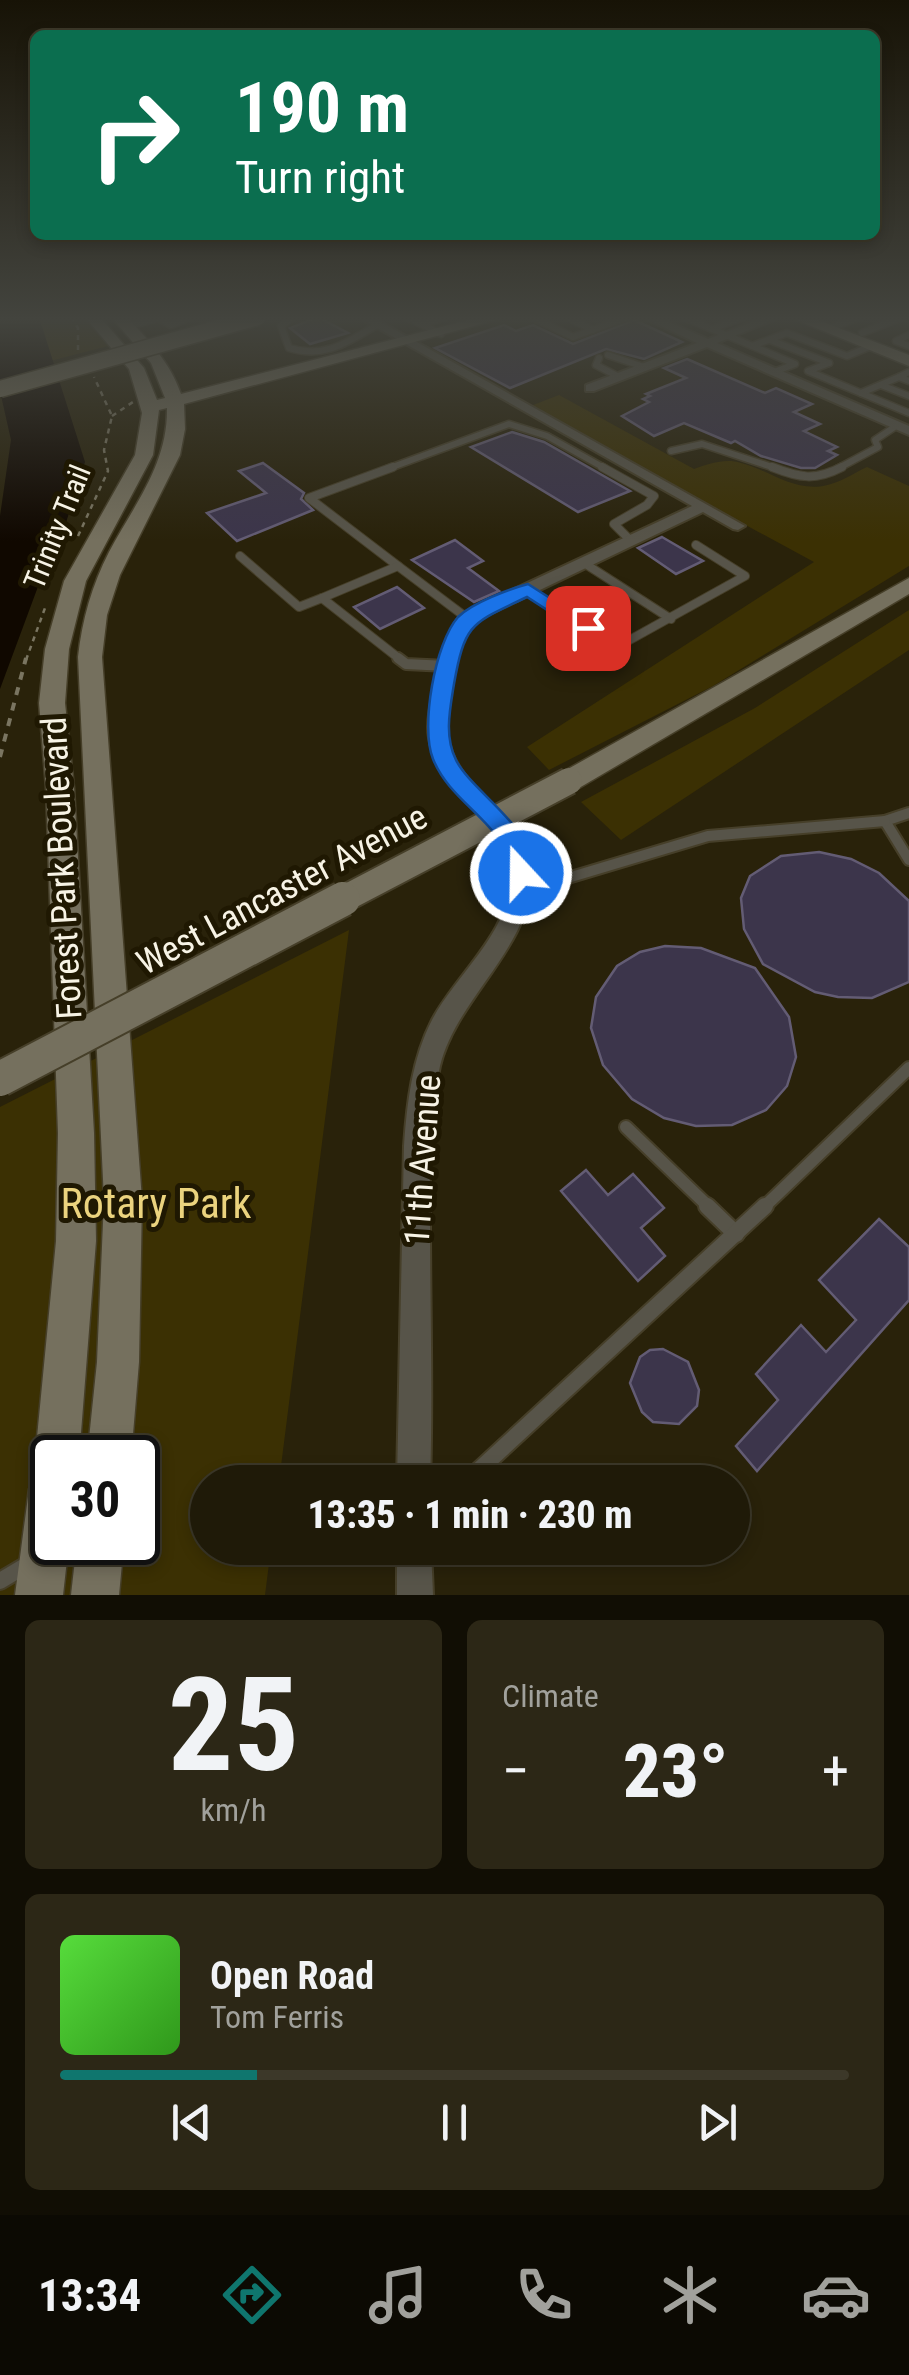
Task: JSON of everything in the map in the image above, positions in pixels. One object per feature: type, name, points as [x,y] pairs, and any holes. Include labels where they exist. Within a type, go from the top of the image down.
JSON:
[{"type":"main road","points":[[111,1435],[122,1278],[117,1078],[90,657],[110,572],[169,462],[176,433],[149,391]]},
{"type":"main road","points":[[155,403],[157,391]]},
{"type":"main road","points":[[155,403],[200,391]]},
{"type":"main road","name":"Forest Park Boulevard","points":[[59,1435],[76,1241],[75,1114],[60,788],[52,703],[57,649],[75,580],[144,455],[155,403]]},
{"type":"main road","name":"West Lancaster Avenue","points":[[0,1079],[569,782],[909,585]]},
{"type":"main road","points":[[95,1595],[98,1565]]},
{"type":"street","points":[[494,391],[738,526]]},
{"type":"street","points":[[819,391],[905,429]]},
{"type":"street","points":[[521,892],[515,842],[457,781],[443,757],[437,722],[456,635],[467,618],[704,508]]},
{"type":"street","name":"11th Avenue","points":[[414,1465],[416,1146],[421,1098],[438,1032],[508,924],[521,892]]},
{"type":"street","points":[[414,1565],[415,1595]]},
{"type":"lane","points":[[857,391],[909,413]]},
{"type":"lane","points":[[467,618],[309,498],[504,424],[547,436],[654,496],[647,505],[614,524],[631,541]]},
{"type":"lane","points":[[672,451],[702,444],[747,456],[801,479],[822,477],[878,447],[875,440],[880,434],[905,429]]},
{"type":"lane","points":[[528,589],[617,647],[746,576],[696,545]]},
{"type":"lane","points":[[240,556],[299,607],[398,566]]},
{"type":"lane","points":[[584,563],[670,619]]},
{"type":"lane","points":[[322,598],[406,664],[447,666]]},
{"type":"lane","points":[[521,892],[708,836],[885,821],[909,813]]},
{"type":"lane","points":[[885,821],[909,860]]},
{"type":"lane","points":[[485,1465],[736,1234],[909,1068]]},
{"type":"lane","points":[[626,1127],[736,1234]]},
{"type":"lane","points":[[0,1580],[42,1575]]},
{"type":"path","points":[[100,391],[112,416],[155,403]]},
{"type":"path","name":"Trinity Trail","points":[[74,544],[108,471],[104,450],[112,416]]},
{"type":"path","name":"Trinity Trail","points":[[0,756],[30,644],[52,594]]},
{"type":"green space","points":[[559,395],[694,469],[717,462],[735,462],[796,484],[819,487],[867,467],[909,486],[909,566],[713,686],[549,770],[527,747],[814,562],[528,407]]},
{"type":"green space","points":[[909,610],[909,650],[621,840],[581,802],[755,708]]},
{"type":"green space","name":"Rotary Park","points":[[349,930],[281,1465],[190,1465],[190,1565],[269,1565],[265,1595],[0,1595],[0,1107]]},
{"type":"shaded area","points":[[0,391],[63,391],[85,462],[64,529],[46,565],[0,689],[0,516],[11,440]]},
{"type":"building","points":[[784,391],[812,404],[794,412],[820,424],[804,431],[837,447],[828,451],[837,455],[815,468],[801,468],[761,456],[735,441],[731,443],[684,423],[654,436],[622,416],[649,402],[643,399],[650,396],[646,394]]},
{"type":"building","points":[[512,432],[544,442],[630,491],[578,512],[471,447]]},
{"type":"building","points":[[263,463],[304,493],[301,499],[313,510],[237,541],[207,513],[266,493],[239,471]]},
{"type":"building","points":[[662,537],[703,561],[676,574],[638,548]]},
{"type":"building","points":[[455,540],[483,561],[468,568],[499,591],[474,602],[412,560]]},
{"type":"building","points":[[397,587],[424,608],[380,629],[354,607]]},
{"type":"building","points":[[819,852],[851,859],[879,873],[909,901],[909,982],[872,998],[838,997],[815,992],[763,964],[744,929],[741,898],[750,876],[781,856]]},
{"type":"building","points":[[665,946],[701,948],[755,968],[789,1017],[796,1057],[787,1086],[766,1110],[732,1125],[696,1126],[664,1118],[632,1099],[603,1065],[591,1028],[596,997],[617,966],[640,952]]},
{"type":"building","points":[[586,1170],[608,1195],[633,1174],[664,1208],[641,1228],[665,1256],[638,1281],[561,1191]]},
{"type":"building","points":[[879,1219],[909,1247],[909,1300],[757,1471],[736,1446],[778,1400],[756,1374],[801,1325],[826,1352],[856,1320],[819,1280]]},
{"type":"building","points":[[663,1349],[688,1362],[699,1390],[697,1406],[679,1424],[653,1422],[642,1412],[630,1383],[640,1357],[650,1350]]},
{"type":"route","points":[[521,873],[515,842],[507,830],[457,781],[443,757],[437,722],[447,666],[456,635],[467,618],[528,589],[588,628]]}]
